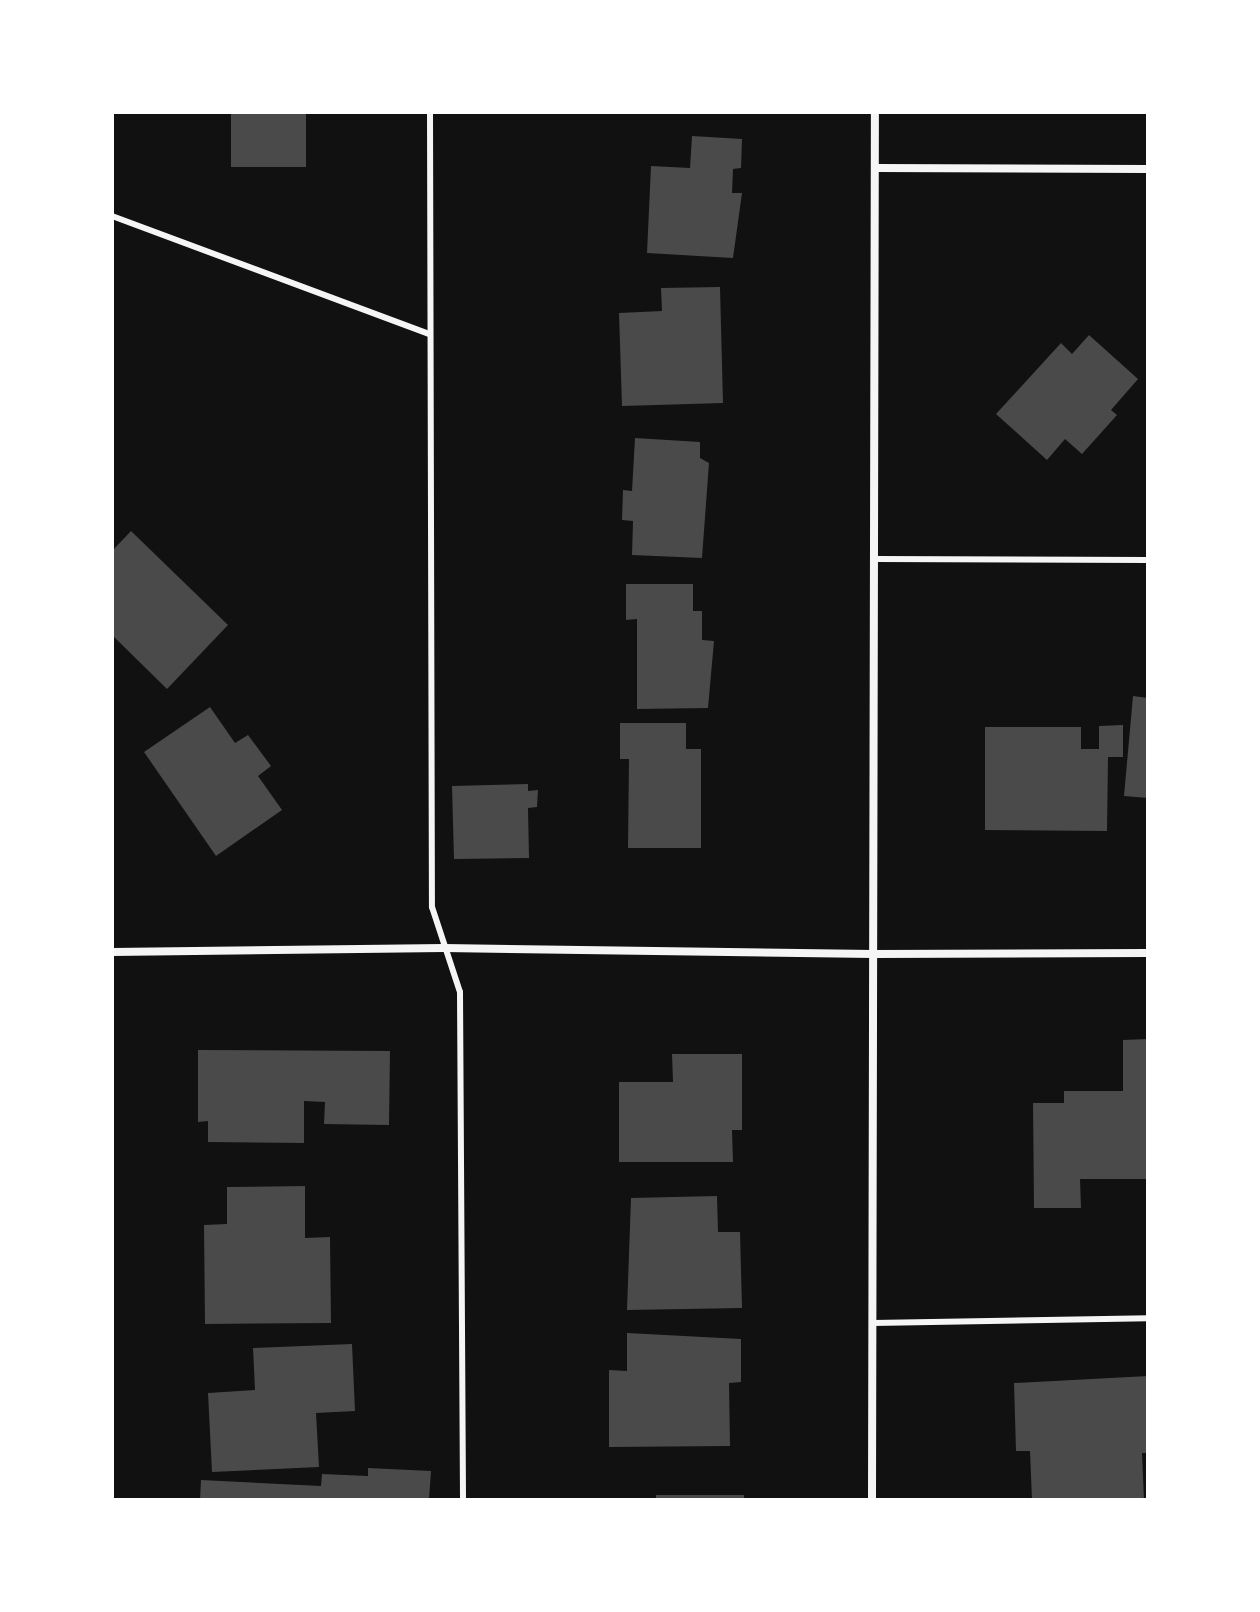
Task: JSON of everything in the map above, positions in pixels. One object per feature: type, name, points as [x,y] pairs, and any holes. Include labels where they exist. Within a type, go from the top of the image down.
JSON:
[{"type":"street","points":[[872,1500],[875,112]]},
{"type":"street","points":[[875,168],[1148,169]]},
{"type":"street","points":[[112,952],[444,948],[873,954],[1148,953]]},
{"type":"lane","points":[[430,112],[432,907],[460,992],[463,1500]]},
{"type":"lane","points":[[112,216],[429,334]]},
{"type":"lane","points":[[875,559],[1148,560]]},
{"type":"lane","points":[[873,1323],[1148,1318]]},
{"type":"building","points":[[231,112],[306,112],[306,167],[231,167]]},
{"type":"building","points":[[692,136],[742,139],[741,168],[733,169],[732,193],[742,193],[733,258],[647,253],[651,166],[690,168]]},
{"type":"building","points":[[720,287],[723,403],[622,406],[619,313],[662,311],[661,288]]},
{"type":"building","points":[[1089,335],[1138,379],[1111,410],[1117,415],[1082,454],[1065,439],[1047,460],[996,414],[1061,343],[1072,354]]},
{"type":"building","points":[[635,438],[700,442],[700,458],[709,463],[702,558],[632,555],[633,521],[622,520],[623,490],[632,491]]},
{"type":"building","points":[[131,531],[228,625],[167,689],[112,635],[112,551]]},
{"type":"building","points":[[626,584],[693,584],[693,611],[702,611],[702,640],[714,641],[708,708],[637,709],[637,619],[626,620]]},
{"type":"building","points":[[1133,696],[1148,698],[1148,798],[1124,796]]},
{"type":"building","points":[[210,707],[235,743],[248,735],[271,766],[258,776],[282,810],[216,856],[144,752]]},
{"type":"building","points":[[620,723],[686,723],[686,749],[701,749],[701,848],[628,848],[629,759],[620,759]]},
{"type":"building","points":[[1123,725],[1123,757],[1108,757],[1107,831],[985,830],[985,727],[1081,727],[1081,749],[1099,749],[1099,726]]},
{"type":"building","points":[[528,784],[528,791],[538,790],[537,807],[528,808],[529,858],[454,859],[452,786]]},
{"type":"building","points":[[1148,1039],[1148,1179],[1080,1179],[1081,1208],[1034,1208],[1033,1103],[1064,1103],[1064,1091],[1123,1091],[1123,1040]]},
{"type":"building","points":[[198,1050],[390,1051],[389,1125],[324,1124],[325,1102],[304,1101],[304,1143],[208,1142],[208,1121],[198,1122]]},
{"type":"building","points":[[672,1054],[742,1054],[742,1130],[732,1130],[733,1162],[619,1162],[619,1082],[673,1082]]},
{"type":"building","points":[[305,1186],[305,1238],[330,1237],[331,1323],[205,1324],[204,1225],[227,1224],[227,1187]]},
{"type":"building","points":[[717,1196],[718,1232],[740,1232],[742,1308],[627,1310],[631,1198]]},
{"type":"building","points":[[627,1333],[741,1339],[741,1382],[729,1383],[730,1446],[609,1447],[609,1370],[627,1371]]},
{"type":"building","points":[[352,1344],[355,1411],[316,1413],[319,1467],[212,1472],[208,1393],[255,1390],[253,1348]]},
{"type":"building","points":[[1148,1376],[1148,1453],[1142,1453],[1144,1500],[1032,1500],[1030,1451],[1016,1451],[1014,1383]]},
{"type":"building","points":[[368,1468],[431,1471],[429,1500],[200,1500],[201,1480],[321,1486],[322,1474],[368,1476]]},
{"type":"building","points":[[656,1495],[744,1495],[744,1500],[656,1500]]}]
